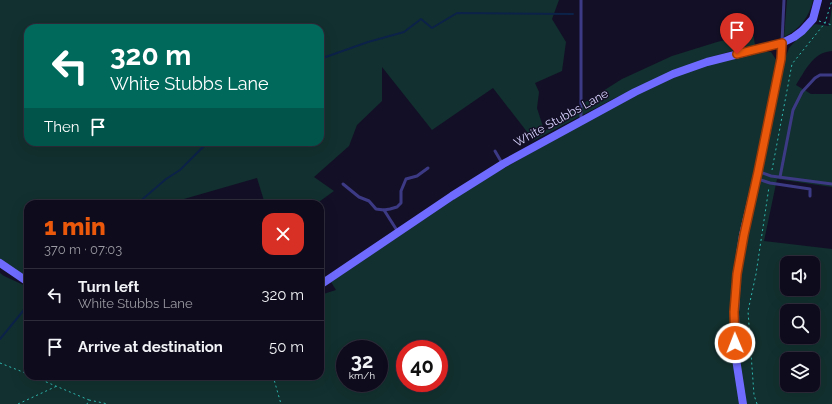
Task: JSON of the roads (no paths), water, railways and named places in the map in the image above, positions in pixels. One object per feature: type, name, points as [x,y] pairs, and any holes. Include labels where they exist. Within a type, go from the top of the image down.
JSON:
[{"type":"street","name":"White Stubbs Lane","points":[[324,282],[452,196],[503,164],[635,92],[673,74],[707,62],[782,43],[794,37],[813,19],[818,0]]},
{"type":"street","points":[[743,404],[736,359],[734,312],[737,274],[781,59],[782,43]]},
{"type":"street","points":[[0,264],[24,279]]},
{"type":"lane","points":[[581,0],[581,121]]},
{"type":"lane","points":[[782,43],[784,0]]},
{"type":"lane","points":[[780,177],[793,110],[802,92],[815,78],[820,75],[832,75]]},
{"type":"lane","points":[[495,151],[503,164]]},
{"type":"lane","points":[[343,184],[359,197],[368,201],[376,209],[390,209],[398,207],[401,203],[401,191],[406,179],[417,176],[428,168]]},
{"type":"lane","points":[[757,175],[832,184]]},
{"type":"lane","points":[[757,175],[770,182],[810,189],[810,196]]},
{"type":"lane","points":[[384,210],[398,232]]},
{"type":"waterway","points":[[324,58],[368,42],[404,32],[421,19],[432,28],[457,13],[573,14]]},
{"type":"waterway","points":[[142,200],[166,179],[180,170],[204,146]]},
{"type":"waterway","points":[[0,339],[24,310]]}]
